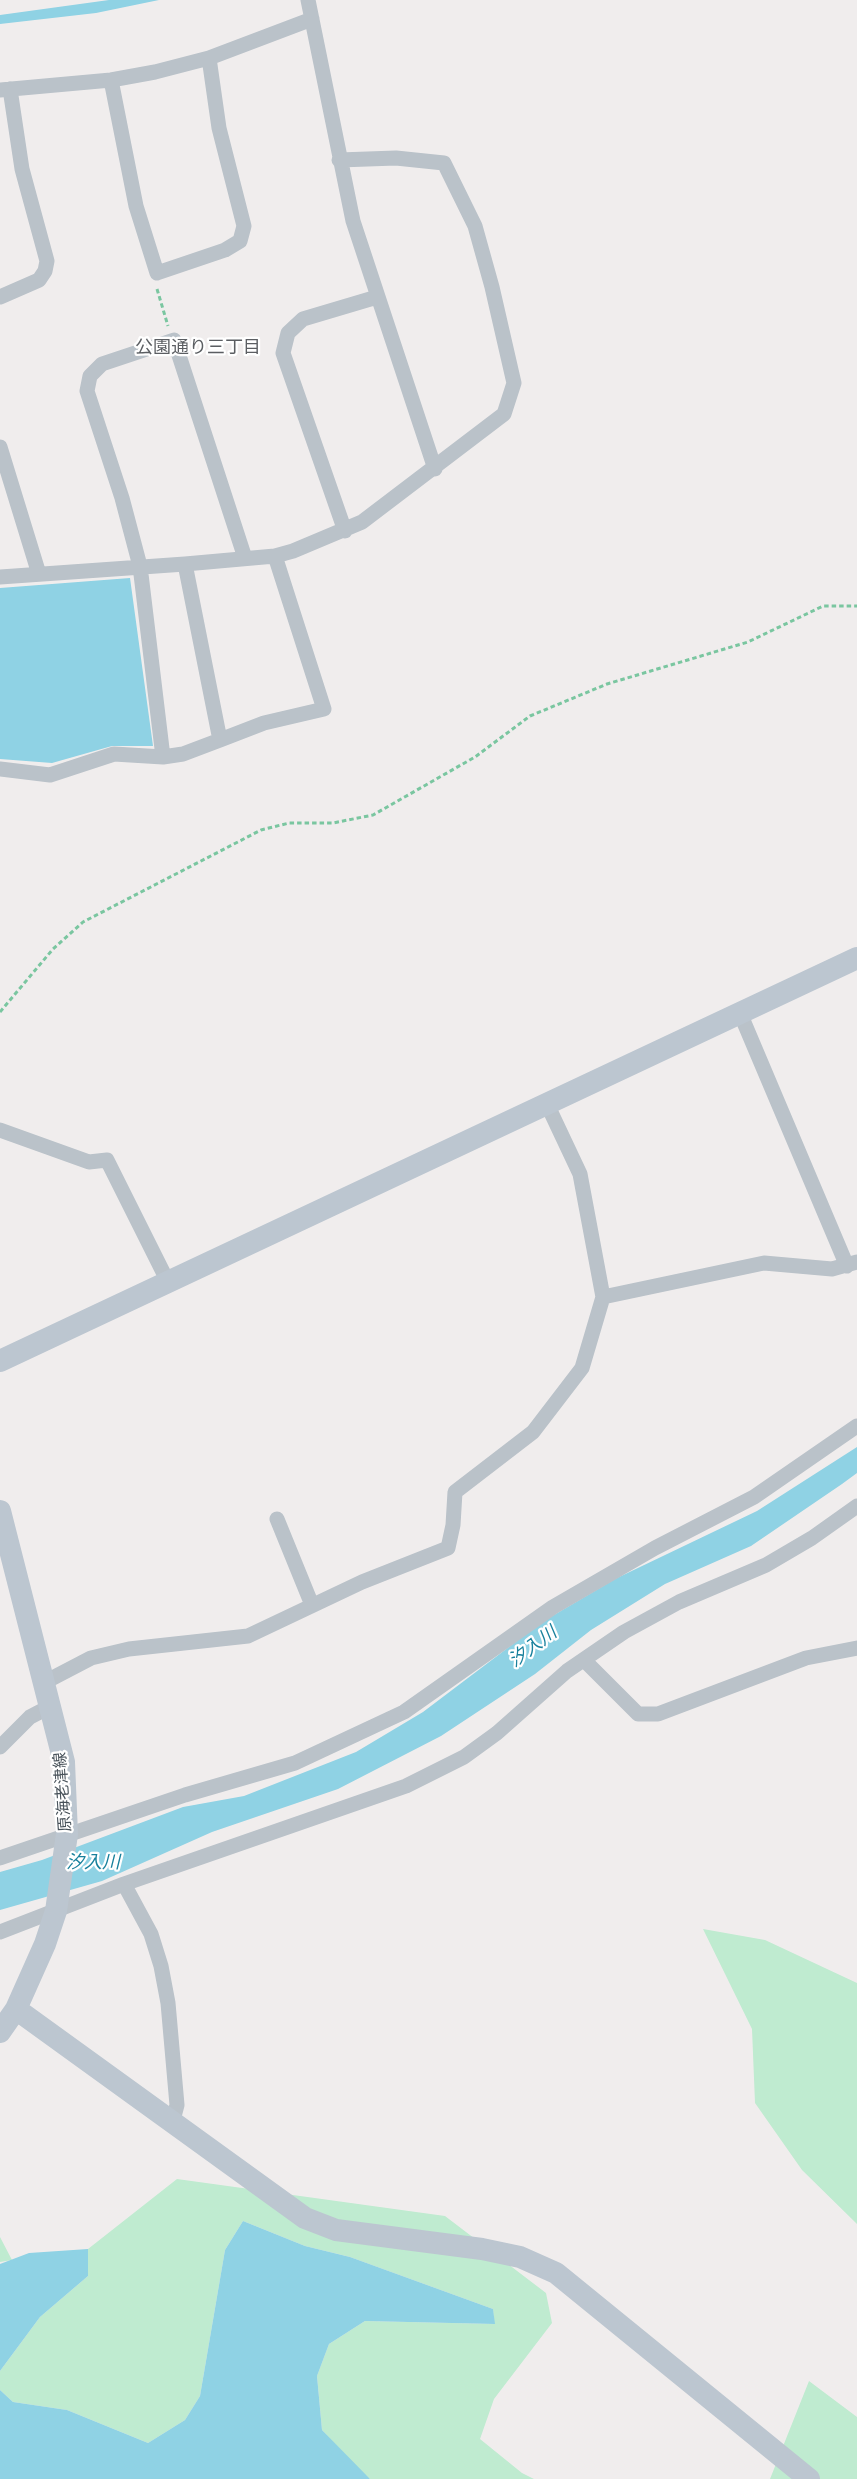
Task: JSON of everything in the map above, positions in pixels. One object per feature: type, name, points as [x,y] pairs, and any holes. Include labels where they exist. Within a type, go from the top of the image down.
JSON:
[{"type":"street","points":[[308,0],[353,221],[435,469]]},
{"type":"street","points":[[0,297],[39,280],[45,271],[47,261],[22,169],[5,90],[111,80],[210,58],[312,19]]},
{"type":"street","points":[[111,80],[136,206],[157,273],[225,250],[240,241],[244,226],[219,128],[210,58]]},
{"type":"street","points":[[0,577],[275,556],[345,531],[362,522],[435,469],[504,414],[514,383],[475,226],[444,163],[396,158],[339,160]]},
{"type":"street","points":[[345,531],[284,353],[288,333],[303,319],[377,297]]},
{"type":"street","points":[[163,757],[140,566],[122,498],[87,391],[90,376],[102,364],[174,340],[245,558]]},
{"type":"street","points":[[0,447],[39,574]]},
{"type":"street","points":[[0,769],[50,775],[114,754],[163,757],[183,754],[264,723],[324,709],[275,556]]},
{"type":"street","points":[[185,564],[220,740]]},
{"type":"street","points":[[0,1361],[857,958]]},
{"type":"street","points":[[603,1297],[764,1263],[832,1269],[852,1264],[740,1013]]},
{"type":"street","points":[[45,1682],[91,1658],[129,1649],[248,1636],[312,1605],[448,1548],[453,1525],[455,1492],[533,1432],[582,1368],[603,1297],[580,1174],[547,1104]]},
{"type":"street","points":[[0,1130],[89,1162],[106,1160],[168,1282]]},
{"type":"street","points":[[0,1858],[295,1763],[404,1712],[554,1607],[655,1548],[754,1497],[857,1426]]},
{"type":"street","points":[[0,1932],[124,1884],[406,1786],[464,1757],[497,1733],[567,1671],[585,1661],[624,1632],[680,1602],[775,1560],[812,1538],[857,1506]]},
{"type":"street","name":"原海老津線","points":[[0,1510],[64,1762],[66,1838],[56,1911],[45,1944],[16,2008],[0,2032]]},
{"type":"street","points":[[277,1519],[312,1605]]},
{"type":"street","points":[[585,1661],[638,1714],[658,1714],[807,1658],[857,1648]]},
{"type":"street","points":[[0,1747],[30,1717],[51,1706]]},
{"type":"street","points":[[124,1884],[151,1934],[161,1966],[168,2003],[177,2105],[172,2124]]},
{"type":"street","points":[[16,2008],[172,2124],[305,2218],[336,2230],[482,2249],[519,2258],[556,2273],[809,2479]]},
{"type":"path","points":[[157,273],[155,285],[174,340]]},
{"type":"path","points":[[0,1012],[53,949],[83,922],[261,830],[289,823],[333,823],[373,816],[475,757],[530,716],[607,684],[748,642],[823,606],[857,606]]},
{"type":"green space","points":[[703,1929],[765,1940],[857,1983],[857,2224],[802,2170],[755,2103],[752,2029]]},
{"type":"green space","points":[[177,2179],[445,2216],[546,2293],[552,2323],[494,2399],[480,2439],[522,2473],[534,2479],[370,2479],[359,2470],[322,2430],[317,2376],[329,2344],[365,2321],[494,2324],[493,2309],[350,2257],[305,2246],[243,2221],[225,2250],[200,2396],[185,2420],[148,2443],[67,2410],[13,2402],[0,2390],[0,2371],[40,2317],[88,2276],[88,2249]]},
{"type":"green space","points":[[0,2237],[12,2260],[0,2262]]},
{"type":"green space","points":[[809,2381],[857,2417],[857,2479],[770,2479]]},
{"type":"water","points":[[109,0],[159,0],[96,13],[0,24],[0,15]]},
{"type":"water","points":[[130,578],[153,746],[112,746],[52,763],[0,759],[0,588]]},
{"type":"water","name":"汐入川","points":[[857,1447],[857,1473],[842,1484],[751,1546],[665,1584],[591,1630],[535,1674],[441,1736],[338,1789],[212,1832],[102,1881],[0,1910],[0,1872],[42,1860],[183,1807],[244,1796],[356,1752],[423,1712],[542,1622],[617,1578],[757,1511]]},
{"type":"water","points":[[243,2221],[305,2246],[350,2257],[493,2309],[495,2324],[365,2321],[329,2344],[317,2376],[322,2430],[370,2479],[0,2479],[0,2390],[13,2402],[67,2410],[148,2443],[185,2420],[200,2396],[225,2250]]},
{"type":"water","points":[[88,2249],[88,2276],[40,2317],[0,2371],[0,2264],[29,2253]]},
{"type":"district","name":"公園通り三丁目","points":[[198,348]]}]
